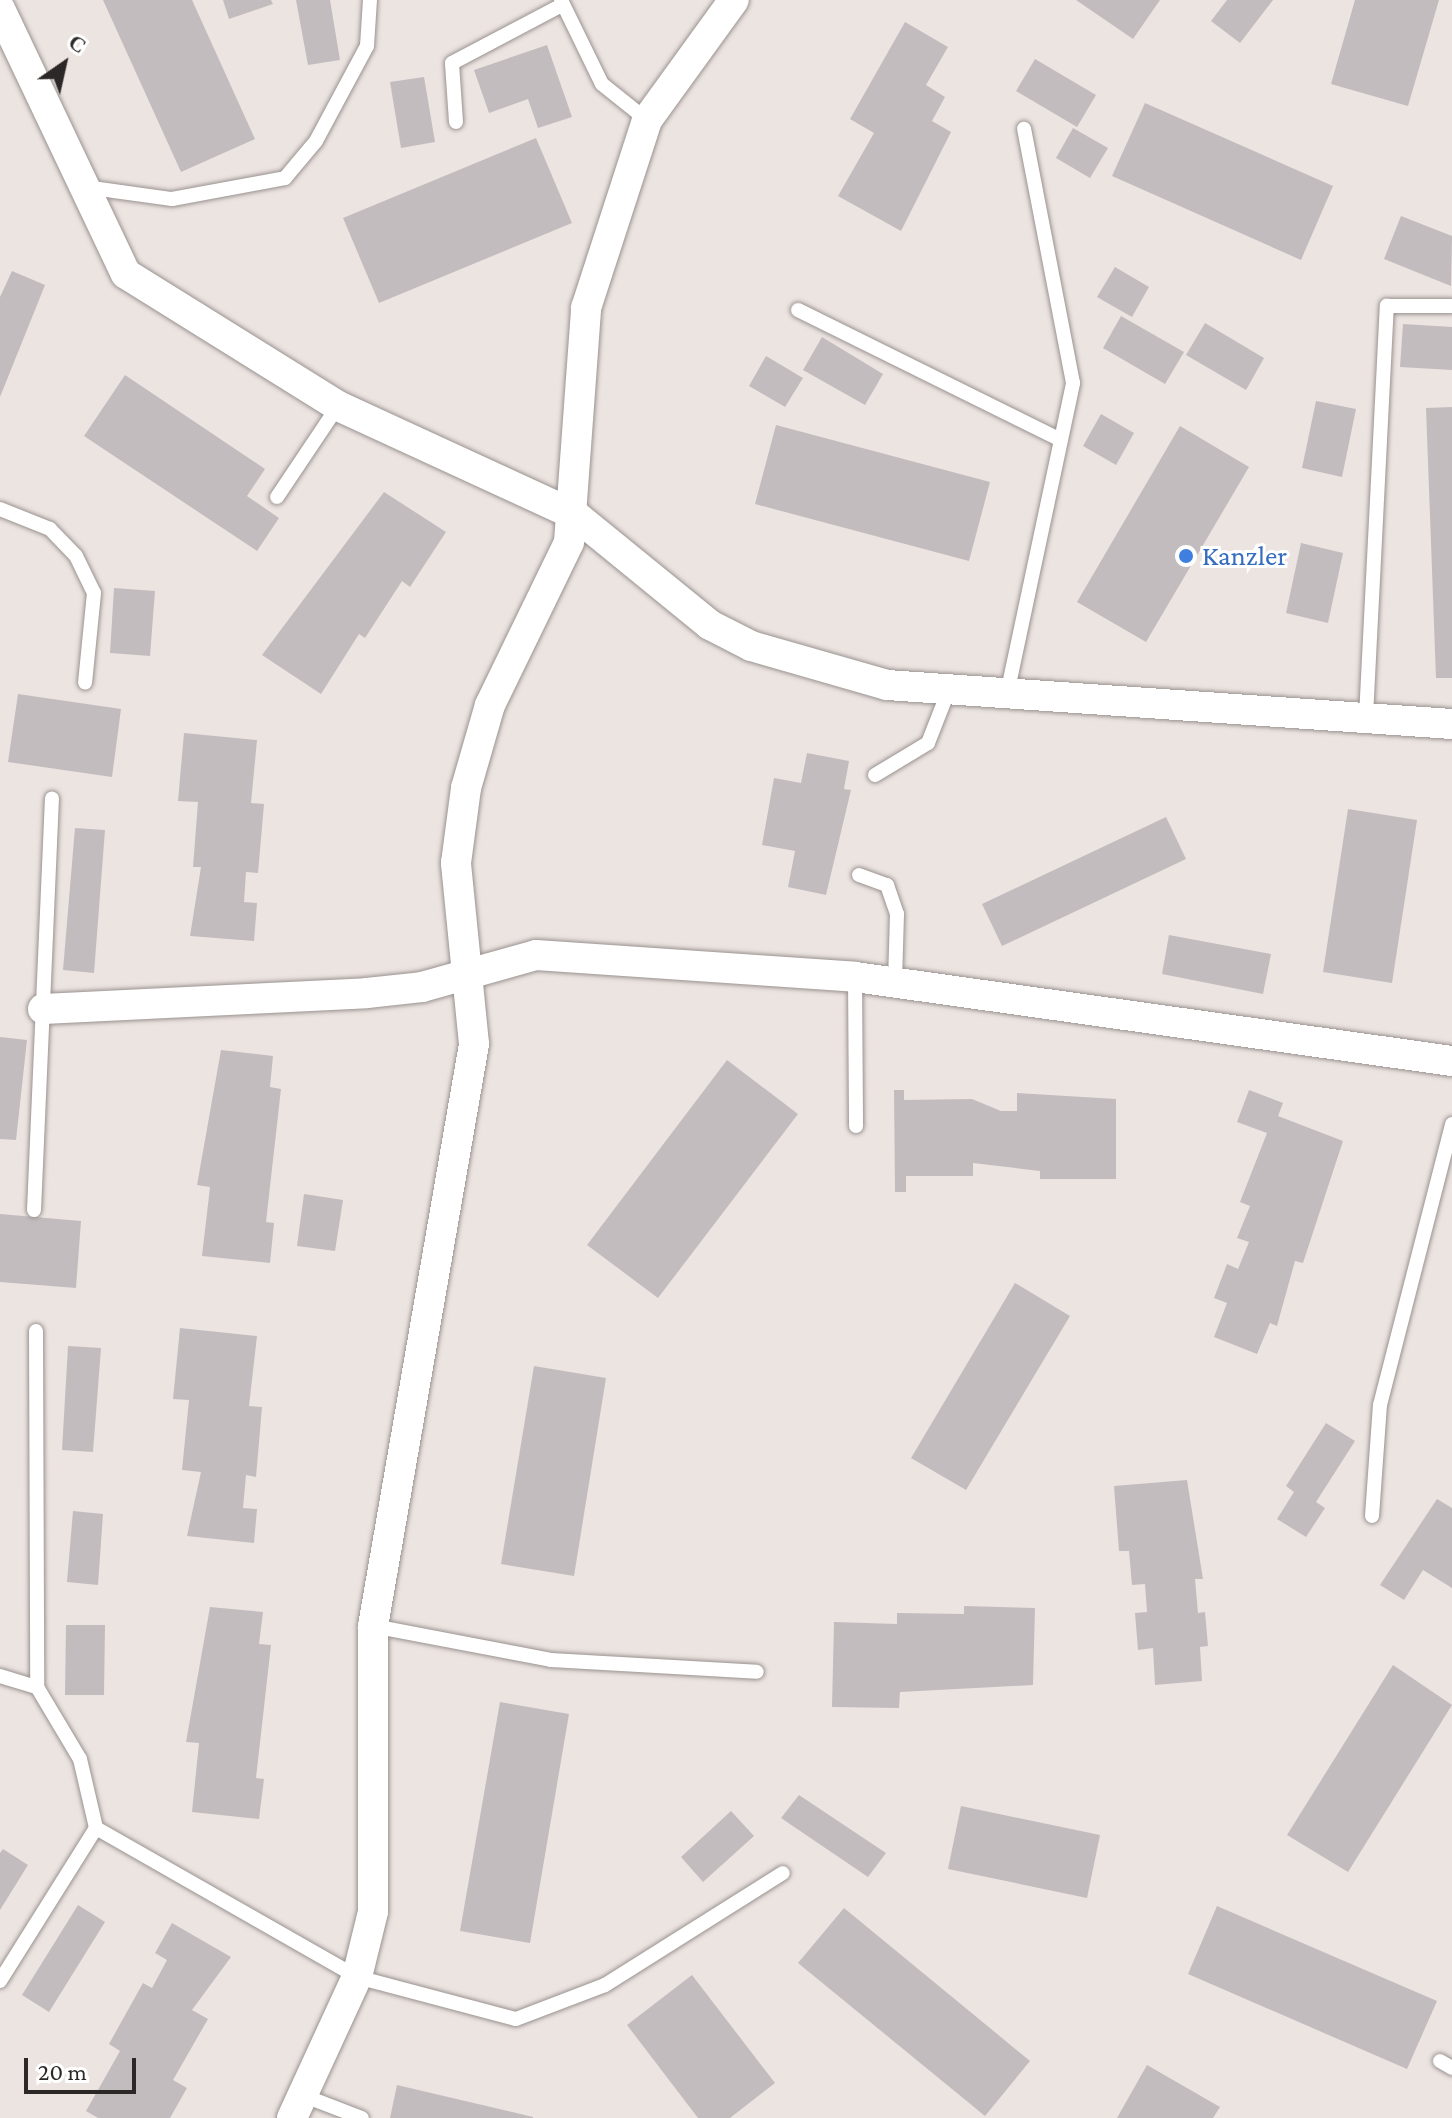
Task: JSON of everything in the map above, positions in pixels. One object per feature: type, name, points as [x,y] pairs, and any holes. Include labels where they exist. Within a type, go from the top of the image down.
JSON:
[{"type":"street","points":[[297,2106],[357,1977],[375,1876],[373,1626],[474,1044],[456,863],[466,788],[490,705],[569,542],[575,515],[586,308],[647,120],[734,0]]},
{"type":"street","points":[[0,9],[126,274],[338,406],[575,515],[710,625],[751,646],[887,685],[948,692],[1452,724]]},
{"type":"street","points":[[43,1009],[367,993],[468,974],[536,955],[855,977],[1452,1061]]},
{"type":"lane","points":[[84,187],[172,199],[285,178],[316,141],[367,46],[370,0]]},
{"type":"lane","points":[[456,122],[452,63],[562,3],[602,84],[647,120]]},
{"type":"lane","points":[[1006,698],[1073,383],[1024,129]]},
{"type":"lane","points":[[1366,717],[1387,306],[1452,306]]},
{"type":"lane","points":[[798,310],[1061,440]]},
{"type":"lane","points":[[277,497],[338,406]]},
{"type":"lane","points":[[0,509],[50,529],[76,556],[94,593],[85,683]]},
{"type":"lane","points":[[875,775],[928,743],[948,692]]},
{"type":"lane","points":[[34,1210],[52,798]]},
{"type":"lane","points":[[859,875],[887,885],[897,914],[895,983]]},
{"type":"lane","points":[[855,977],[856,1126]]},
{"type":"lane","points":[[1372,1516],[1380,1405],[1452,1124]]},
{"type":"lane","points":[[0,1981],[96,1828],[80,1759],[37,1687],[36,1331]]},
{"type":"lane","points":[[373,1626],[551,1660],[757,1672]]},
{"type":"lane","points":[[0,1676],[37,1687]]},
{"type":"lane","points":[[96,1828],[357,1977],[516,2019],[605,1985],[783,1873]]},
{"type":"lane","points":[[297,2106],[362,2118]]},
{"type":"building","points":[[103,0],[192,0],[255,139],[181,172]]},
{"type":"building","points":[[223,0],[271,0],[273,4],[229,19]]},
{"type":"building","points":[[296,0],[330,0],[340,60],[308,65]]},
{"type":"building","points":[[1076,0],[1160,0],[1133,39]]},
{"type":"building","points":[[1227,0],[1273,0],[1240,43],[1211,21]]},
{"type":"building","points":[[1355,0],[1439,0],[1408,106],[1331,84]]},
{"type":"building","points":[[905,22],[948,47],[926,85],[945,97],[932,121],[951,132],[901,231],[838,196],[874,133],[850,119]]},
{"type":"building","points":[[547,45],[572,117],[538,128],[528,99],[489,113],[474,70]]},
{"type":"building","points":[[1035,59],[1096,95],[1077,127],[1016,91]]},
{"type":"building","points":[[424,77],[435,142],[401,148],[390,82]]},
{"type":"building","points":[[1145,103],[1333,186],[1301,260],[1112,176]]},
{"type":"building","points":[[1073,128],[1108,148],[1090,178],[1056,158]]},
{"type":"building","points":[[536,138],[572,223],[379,303],[343,218]]},
{"type":"building","points":[[1401,216],[1452,236],[1451,286],[1384,259]]},
{"type":"building","points":[[1115,267],[1149,287],[1132,317],[1097,297]]},
{"type":"building","points":[[12,271],[45,285],[0,397],[0,297]]},
{"type":"building","points":[[1121,316],[1184,352],[1165,384],[1103,348]]},
{"type":"building","points":[[1205,323],[1264,358],[1246,390],[1186,355]]},
{"type":"building","points":[[1403,324],[1452,327],[1452,370],[1400,367]]},
{"type":"building","points":[[822,337],[883,374],[865,405],[803,370]]},
{"type":"building","points":[[766,356],[803,378],[785,407],[749,386]]},
{"type":"building","points":[[125,375],[265,469],[247,496],[279,518],[257,551],[84,436]]},
{"type":"building","points":[[1316,401],[1356,409],[1342,477],[1302,468]]},
{"type":"building","points":[[1452,407],[1452,678],[1436,678],[1426,408]]},
{"type":"building","points":[[1101,414],[1134,433],[1116,465],[1083,446]]},
{"type":"building","points":[[776,425],[990,482],[969,561],[755,504]]},
{"type":"building","points":[[1180,426],[1249,467],[1146,642],[1077,602]]},
{"type":"building","points":[[384,492],[446,532],[410,587],[402,581],[365,638],[359,634],[321,694],[262,655]]},
{"type":"building","points":[[1301,543],[1343,553],[1328,623],[1286,613]]},
{"type":"building","points":[[114,588],[155,591],[150,656],[110,653]]},
{"type":"building","points":[[18,694],[121,709],[112,777],[8,762]]},
{"type":"building","points":[[184,733],[257,740],[251,803],[264,804],[258,873],[246,872],[244,902],[257,903],[254,941],[190,936],[201,867],[193,867],[198,802],[178,801]]},
{"type":"building","points":[[807,753],[849,761],[844,789],[851,790],[826,895],[788,887],[795,851],[762,845],[774,778],[801,783]]},
{"type":"building","points":[[1348,809],[1417,820],[1392,983],[1323,972]]},
{"type":"building","points":[[1166,817],[1186,859],[1002,946],[982,904]]},
{"type":"building","points":[[75,828],[105,830],[94,973],[63,970]]},
{"type":"building","points":[[1169,935],[1271,954],[1263,994],[1162,974]]},
{"type":"building","points":[[0,1037],[27,1040],[16,1140],[0,1139]]},
{"type":"building","points":[[221,1050],[273,1056],[270,1087],[281,1089],[266,1222],[274,1223],[270,1263],[202,1256],[210,1187],[197,1185]]},
{"type":"building","points":[[727,1060],[798,1114],[658,1298],[587,1245]]},
{"type":"building","points":[[894,1090],[904,1090],[904,1100],[972,1099],[1001,1111],[1017,1111],[1017,1093],[1116,1099],[1116,1179],[1040,1179],[1040,1171],[973,1163],[973,1176],[906,1176],[906,1192],[895,1192]]},
{"type":"building","points":[[1249,1090],[1283,1103],[1278,1116],[1343,1141],[1303,1263],[1295,1261],[1277,1326],[1270,1323],[1257,1354],[1214,1337],[1227,1303],[1214,1298],[1227,1264],[1238,1269],[1249,1242],[1237,1238],[1250,1206],[1240,1202],[1267,1133],[1237,1122]]},
{"type":"building","points":[[304,1194],[343,1200],[335,1251],[297,1246]]},
{"type":"building","points":[[0,1214],[81,1221],[76,1288],[0,1282]]},
{"type":"building","points":[[1015,1283],[1070,1316],[966,1490],[911,1458]]},
{"type":"building","points":[[180,1328],[257,1336],[249,1406],[262,1407],[256,1477],[246,1475],[243,1508],[257,1509],[254,1543],[187,1536],[201,1472],[182,1470],[189,1400],[173,1399]]},
{"type":"building","points":[[68,1346],[101,1348],[93,1452],[62,1450]]},
{"type":"building","points":[[534,1366],[606,1378],[574,1576],[501,1564]]},
{"type":"building","points":[[1326,1423],[1355,1441],[1316,1502],[1325,1508],[1306,1537],[1277,1519],[1294,1492],[1286,1486]]},
{"type":"building","points":[[1187,1480],[1203,1579],[1195,1579],[1198,1613],[1205,1612],[1208,1646],[1200,1647],[1202,1681],[1155,1685],[1153,1648],[1138,1650],[1135,1613],[1147,1612],[1145,1584],[1132,1585],[1129,1551],[1119,1551],[1114,1486]]},
{"type":"building","points":[[1437,1499],[1452,1508],[1452,1588],[1423,1570],[1404,1600],[1380,1585]]},
{"type":"building","points":[[73,1511],[103,1514],[98,1585],[67,1582]]},
{"type":"building","points":[[964,1606],[1035,1608],[1033,1685],[900,1692],[899,1708],[832,1707],[834,1622],[897,1624],[897,1613],[964,1614]]},
{"type":"building","points":[[210,1607],[263,1612],[259,1644],[271,1645],[256,1778],[264,1779],[259,1819],[192,1812],[199,1743],[186,1742]]},
{"type":"building","points":[[66,1625],[105,1625],[104,1695],[65,1695]]},
{"type":"building","points":[[1393,1665],[1452,1705],[1348,1872],[1287,1835]]},
{"type":"building","points":[[500,1702],[569,1714],[530,1943],[460,1931]]},
{"type":"building","points":[[799,1795],[886,1853],[868,1877],[781,1818]]},
{"type":"building","points":[[961,1806],[1100,1835],[1087,1898],[948,1869]]},
{"type":"building","points":[[731,1811],[754,1836],[703,1882],[681,1857]]},
{"type":"building","points":[[3,1849],[28,1865],[0,1910],[0,1853]]},
{"type":"building","points":[[78,1905],[105,1922],[49,2012],[22,1995]]},
{"type":"building","points":[[1217,1906],[1437,2001],[1407,2069],[1188,1974]]},
{"type":"building","points":[[844,1908],[1030,2061],[985,2116],[798,1963]]},
{"type":"building","points":[[172,1923],[231,1957],[192,2010],[208,2019],[173,2080],[187,2088],[170,2118],[98,2118],[86,2111],[120,2051],[109,2044],[143,1983],[152,1988],[167,1960],[155,1953]]},
{"type":"building","points":[[692,1975],[775,2083],[730,2118],[698,2118],[627,2025]]},
{"type":"building","points":[[1147,2065],[1220,2107],[1213,2118],[1117,2118]]},
{"type":"building","points":[[397,2085],[533,2117],[533,2118],[390,2118]]},
{"type":"place","name":"Kanzler","points":[[1186,556]]}]
